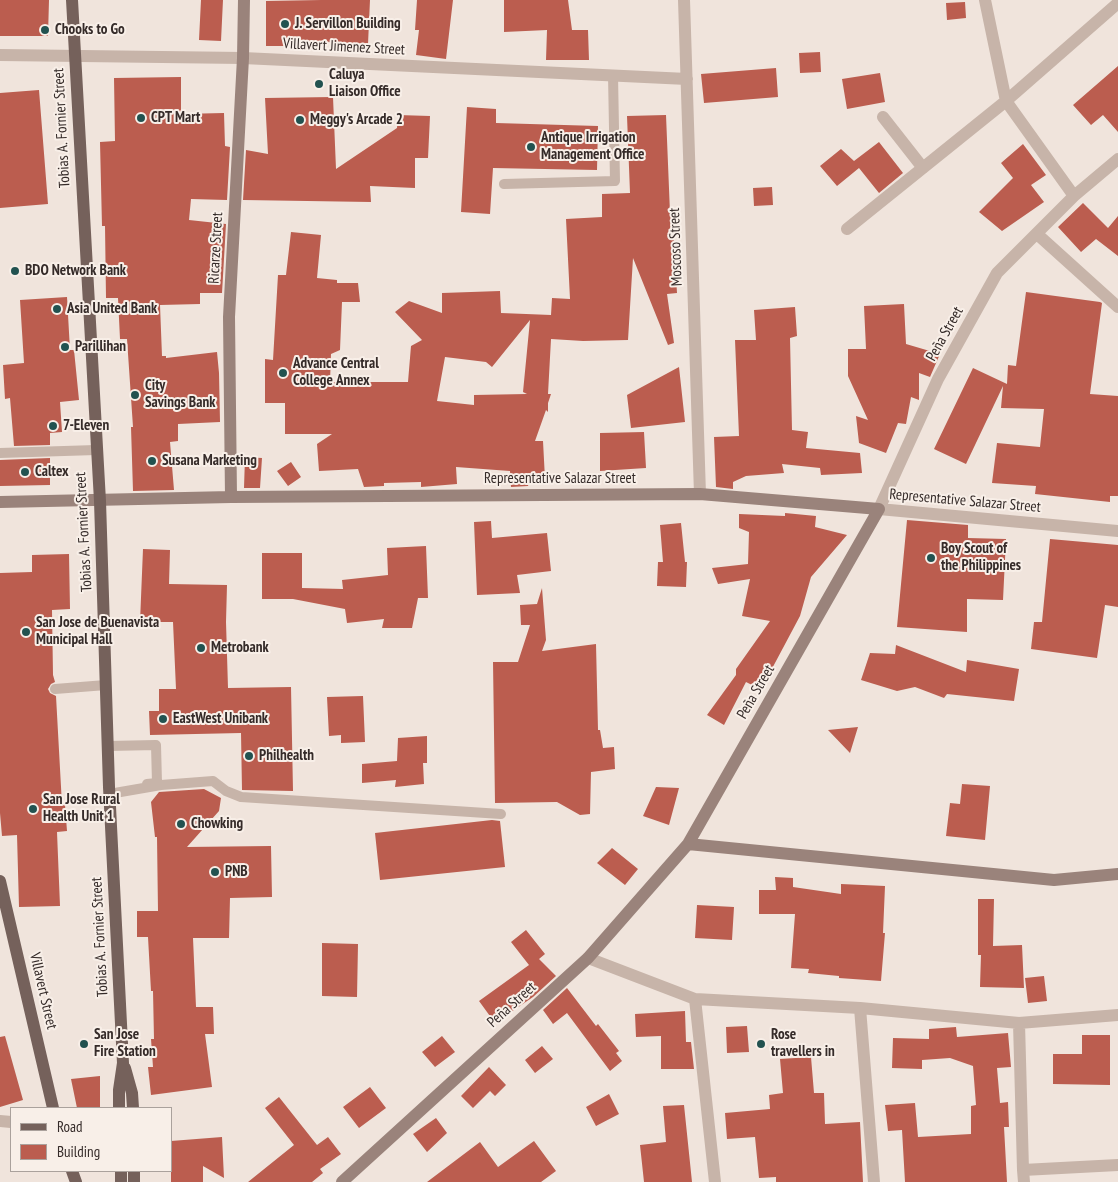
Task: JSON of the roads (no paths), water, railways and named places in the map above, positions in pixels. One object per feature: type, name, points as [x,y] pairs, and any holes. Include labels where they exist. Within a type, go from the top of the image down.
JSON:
[{"type":"main road","name":"Tobias A. Fornier Street","points":[[72,0],[100,501],[109,790],[123,1063],[119,1090],[120,1107]]},
{"type":"main road","name":"Villavert Street","points":[[0,881],[53,1107]]},
{"type":"main road","name":"Tobias A. Fornier Street","points":[[123,1063],[132,1093],[133,1107]]},
{"type":"street","name":"Ricarze Street","points":[[231,498],[229,316],[243,58],[244,0]]},
{"type":"street","name":"Moscoso Street","points":[[684,0],[700,494]]},
{"type":"street","points":[[985,0],[1006,101],[1074,196]]},
{"type":"street","points":[[847,229],[1006,101],[1118,3]]},
{"type":"street","name":"Villavert Jimenez Street","points":[[0,55],[243,58],[687,79]]},
{"type":"street","points":[[883,117],[923,168]]},
{"type":"street","name":"Peña Street","points":[[342,1182],[588,958],[688,844],[879,509],[938,379],[997,273],[1074,196],[1118,159]]},
{"type":"street","points":[[1037,234],[1118,307]]},
{"type":"street","name":"Representative Salazar Street","points":[[0,502],[700,494],[1118,531]]},
{"type":"street","points":[[688,844],[1054,880],[1118,874]]},
{"type":"street","points":[[588,958],[695,999],[860,1008],[1019,1023],[1118,1015]]},
{"type":"street","points":[[695,999],[715,1182]]},
{"type":"street","points":[[860,1008],[874,1182]]},
{"type":"street","points":[[1019,1023],[1023,1176],[1118,1165]]},
{"type":"lane","points":[[504,184],[616,181],[613,76]]},
{"type":"lane","points":[[0,454],[96,450]]},
{"type":"lane","points":[[56,689],[106,686]]},
{"type":"lane","points":[[108,746],[156,745],[158,782],[109,790]]},
{"type":"lane","points":[[109,790],[213,781],[226,791],[241,797],[501,814]]},
{"type":"place","name":"J. Servillon Building","points":[[285,24]]},
{"type":"place","name":"Chooks to Go","points":[[45,30]]},
{"type":"place","name":"Caluya Liaison Office","points":[[319,84]]},
{"type":"place","name":"CPT Mart","points":[[141,118]]},
{"type":"place","name":"Meggy's Arcade 2","points":[[300,120]]},
{"type":"place","name":"Antique Irrigation Management Office","points":[[531,147]]},
{"type":"place","name":"BDO Network Bank","points":[[15,271]]},
{"type":"place","name":"Asia United Bank","points":[[57,309]]},
{"type":"place","name":"Parillihan","points":[[65,347]]},
{"type":"place","name":"Advance Central College Annex","points":[[283,373]]},
{"type":"place","name":"City Savings Bank","points":[[135,395]]},
{"type":"place","name":"7-Eleven","points":[[53,426]]},
{"type":"place","name":"Susana Marketing","points":[[152,461]]},
{"type":"place","name":"Caltex","points":[[25,472]]},
{"type":"place","name":"Boy Scout of the Philippines","points":[[931,558]]},
{"type":"place","name":"San Jose de Buenavista Municipal Hall","points":[[26,632]]},
{"type":"place","name":"Metrobank","points":[[201,648]]},
{"type":"place","name":"EastWest Unibank","points":[[163,719]]},
{"type":"place","name":"Philhealth","points":[[249,756]]},
{"type":"place","name":"San Jose Rural Health Unit 1","points":[[33,809]]},
{"type":"place","name":"Chowking","points":[[181,824]]},
{"type":"place","name":"PNB","points":[[215,872]]},
{"type":"place","name":"San Jose Fire Station","points":[[84,1044]]},
{"type":"place","name":"Rose travellers in","points":[[761,1044]]}]
